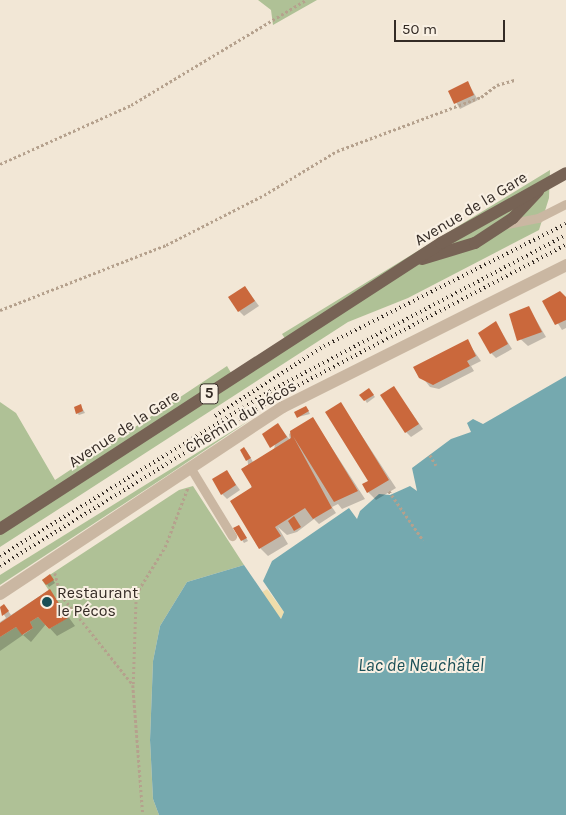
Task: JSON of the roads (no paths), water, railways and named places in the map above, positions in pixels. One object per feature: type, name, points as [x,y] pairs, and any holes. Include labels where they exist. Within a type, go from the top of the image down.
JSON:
[{"type":"main road","name":"Avenue de la Gare","points":[[0,529],[483,217],[566,173]]},
{"type":"main road","name":"Avenue de la Gare","points":[[418,260],[461,249],[504,225],[542,187]]},
{"type":"street","name":"Chemin du Pécos","points":[[0,594],[52,557],[192,470],[283,407],[566,265]]},
{"type":"lane","points":[[504,225],[538,218],[566,204]]},
{"type":"lane","points":[[483,217],[490,233]]},
{"type":"lane","points":[[192,470],[232,536]]},
{"type":"water","name":"Lac de Neuchâtel","points":[[566,376],[566,815],[159,815],[153,799],[150,740],[153,661],[160,626],[187,582],[244,565],[281,619],[284,612],[263,581],[272,561],[349,508],[357,519],[360,511],[379,494],[390,495],[410,486],[417,491],[412,468],[451,439],[471,432],[467,423],[473,419],[483,424]]},
{"type":"railway","points":[[215,416],[324,346],[566,224]]},
{"type":"railway","points":[[0,556],[270,391],[566,235]]},
{"type":"railway","points":[[0,566],[276,397],[566,245]]},
{"type":"place","name":"Restaurant le Pécos","points":[[47,602]]}]
